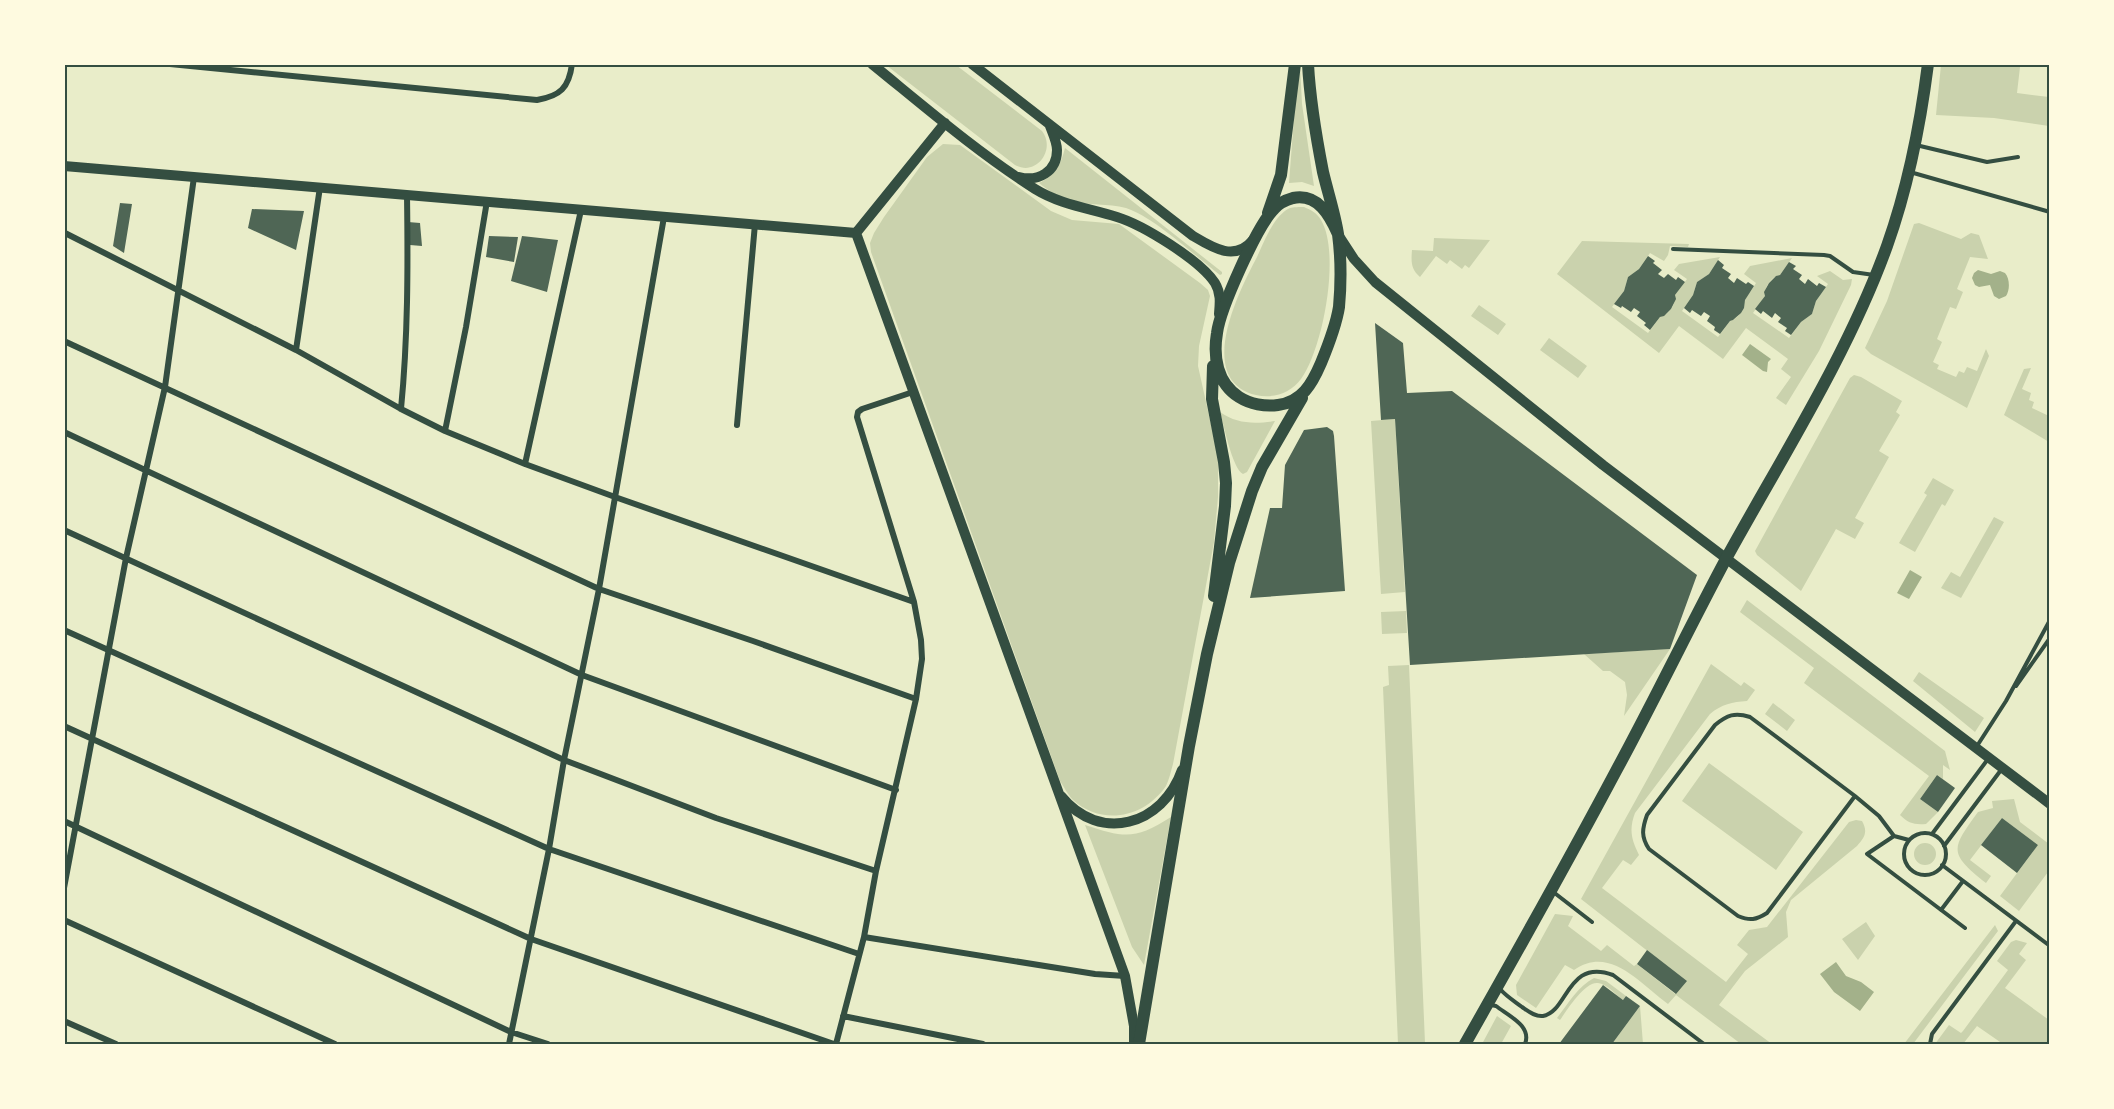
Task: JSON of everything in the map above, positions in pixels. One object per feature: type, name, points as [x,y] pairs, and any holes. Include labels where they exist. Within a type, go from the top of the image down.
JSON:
[{"type":"main road","points":[[1207,654],[1225,506],[1224,462],[1212,399],[1212,358],[1216,332],[1231,290],[1262,227],[1281,175],[1294,64]]},
{"type":"main road","points":[[1216,332],[1216,362],[1221,380],[1230,392],[1262,405],[1277,405],[1293,401],[1306,391],[1329,344],[1339,308],[1338,234],[1311,112],[1308,64]]},
{"type":"main road","points":[[1465,1044],[1621,763],[1726,559],[1840,352],[1875,275],[1910,172],[1928,64]]},
{"type":"main road","points":[[1262,227],[1273,210],[1282,203],[1292,198],[1305,198],[1316,202],[1326,210],[1338,234]]},
{"type":"main road","points":[[1138,1044],[1189,746],[1207,654],[1229,563],[1262,467],[1315,376]]},
{"type":"street","points":[[170,64],[537,100],[559,94],[570,76],[572,64]]},
{"type":"street","points":[[872,64],[1013,175],[1039,191],[1069,205],[1133,223],[1195,263],[1214,282],[1218,291],[1220,300],[1216,332]]},
{"type":"street","points":[[972,64],[1151,205],[1208,245],[1225,253],[1240,250],[1251,243],[1262,227]]},
{"type":"street","points":[[856,233],[945,123]]},
{"type":"street","points":[[1013,175],[1037,179],[1046,174],[1058,153],[1050,125]]},
{"type":"street","points":[[64,165],[856,233]]},
{"type":"street","points":[[64,888],[78,826],[126,558],[165,387],[194,177]]},
{"type":"street","points":[[296,350],[320,187]]},
{"type":"street","points":[[401,409],[408,308],[407,195]]},
{"type":"street","points":[[445,431],[466,327],[487,201]]},
{"type":"street","points":[[525,464],[581,210]]},
{"type":"street","points":[[509,1044],[599,590],[664,216]]},
{"type":"street","points":[[737,425],[755,224]]},
{"type":"street","points":[[65,232],[296,350],[445,431],[525,464],[615,497],[914,602]]},
{"type":"street","points":[[856,233],[1056,791],[1125,976],[1134,1026],[1134,1044]]},
{"type":"street","points":[[1338,234],[1354,259],[1375,282],[1603,465],[2049,804]]},
{"type":"street","points":[[64,341],[599,590],[753,641],[916,699]]},
{"type":"street","points":[[64,726],[531,939],[835,1044],[864,937],[876,871],[916,699],[922,659],[914,602],[857,417],[858,412],[862,409],[913,392]]},
{"type":"street","points":[[64,432],[582,675],[896,789]]},
{"type":"street","points":[[64,530],[564,760],[716,819],[876,871]]},
{"type":"street","points":[[64,630],[549,849],[859,954]]},
{"type":"street","points":[[1056,791],[1073,808],[1097,821],[1113,824],[1132,822],[1151,812],[1173,789],[1181,773],[1189,746]]},
{"type":"street","points":[[64,820],[511,1032],[548,1044]]},
{"type":"street","points":[[64,920],[335,1044]]},
{"type":"street","points":[[864,937],[1095,974],[1125,976]]},
{"type":"street","points":[[843,1016],[983,1044]]},
{"type":"street","points":[[64,1021],[116,1044]]},
{"type":"lane","points":[[1915,145],[1987,162],[2018,157]]},
{"type":"lane","points":[[1910,172],[2049,212]]},
{"type":"lane","points":[[1673,249],[1824,255],[1830,256],[1853,272],[1875,275]]},
{"type":"lane","points":[[2006,701],[2049,620]]},
{"type":"lane","points":[[1976,748],[2049,638]]},
{"type":"lane","points":[[1855,796],[1767,913],[1758,919],[1748,920],[1738,916],[1649,849],[1643,840],[1642,829],[1647,815],[1715,725],[1725,716],[1740,713],[1750,717],[1855,796],[1879,816],[1894,836],[1910,840]]},
{"type":"lane","points":[[1932,834],[1989,758]]},
{"type":"lane","points":[[1944,846],[2002,768]]},
{"type":"lane","points":[[1921,833],[1932,834],[1940,839],[1946,852],[1942,865],[1932,874],[1918,874],[1912,870],[1905,859],[1904,852],[1910,840],[1921,833]]},
{"type":"lane","points":[[1894,836],[1867,854],[1965,928]]},
{"type":"lane","points":[[1942,865],[2049,946]]},
{"type":"lane","points":[[1941,910],[1963,880]]},
{"type":"lane","points":[[1551,890],[1592,922]]},
{"type":"lane","points":[[1930,1044],[1932,1034],[2016,921]]},
{"type":"lane","points":[[1497,986],[1504,994],[1534,1015],[1542,1016],[1551,1013],[1578,979],[1589,973],[1602,971],[1613,975],[1704,1044]]},
{"type":"lane","points":[[1487,1004],[1496,1005],[1525,1028],[1528,1038],[1525,1044]]},
{"type":"shaded area","points":[[2014,64],[2014,67],[2020,67],[2017,93],[2049,97],[2049,126],[1994,118],[1936,115],[1941,65]]},
{"type":"shaded area","points":[[886,65],[956,65],[1042,131],[1047,146],[1042,159],[1030,167],[1023,168],[1015,165]]},
{"type":"shaded area","points":[[1298,65],[1300,65],[1302,104],[1314,186],[1302,182],[1289,183]]},
{"type":"shaded area","points":[[943,144],[960,145],[1051,211],[1072,220],[1119,224],[1200,283],[1208,290],[1210,296],[1199,346],[1198,366],[1218,456],[1218,497],[1214,542],[1170,775],[1166,786],[1157,797],[1135,811],[1122,815],[1097,813],[1084,808],[1073,800],[1060,781],[871,252],[870,243],[884,217],[927,157]]},
{"type":"shaded area","points":[[1065,148],[1222,274],[1220,275],[1161,228],[1137,213],[1119,206],[1084,204],[1067,200],[1039,183],[1056,169]]},
{"type":"shaded area","points":[[1304,207],[1314,212],[1321,220],[1327,235],[1329,277],[1322,324],[1309,365],[1297,384],[1281,394],[1256,395],[1238,386],[1227,372],[1224,354],[1226,333],[1232,312],[1270,230],[1284,212],[1291,208]]},
{"type":"shaded area","points":[[1919,223],[1961,239],[1971,233],[1979,235],[1988,259],[1970,257],[1957,289],[1963,292],[1956,309],[1950,307],[1937,339],[1942,342],[1933,362],[1939,365],[1937,369],[1956,377],[1959,371],[1964,373],[1967,367],[1977,371],[1986,349],[1989,356],[1967,408],[1871,354],[1865,348],[1887,301],[1914,224]]},
{"type":"shaded area","points":[[1434,238],[1490,240],[1469,268],[1465,265],[1462,269],[1450,260],[1447,264],[1436,256],[1420,277],[1412,265],[1412,250],[1433,251]]},
{"type":"shaded area","points":[[1582,241],[1689,244],[1688,247],[1670,246],[1664,261],[1650,253],[1639,269],[1628,277],[1624,291],[1612,307],[1648,333],[1660,317],[1671,309],[1675,295],[1687,279],[1674,270],[1679,264],[1720,257],[1709,274],[1697,282],[1693,295],[1682,311],[1718,337],[1730,321],[1740,314],[1747,296],[1756,283],[1744,274],[1750,266],[1792,258],[1780,275],[1769,283],[1765,296],[1753,313],[1789,338],[1801,322],[1812,314],[1816,301],[1828,284],[1817,276],[1830,271],[1843,280],[1852,279],[1819,351],[1786,405],[1776,398],[1791,377],[1781,369],[1788,359],[1746,328],[1723,359],[1679,326],[1659,353],[1557,274]]},
{"type":"shaded area","points":[[1978,270],[1991,274],[2000,271],[2005,273],[2009,284],[2006,296],[1999,299],[1994,296],[1990,285],[1979,287],[1975,285],[1972,278]]},
{"type":"shaded area","points":[[1479,305],[1506,324],[1498,335],[1471,316]]},
{"type":"shaded area","points":[[1549,338],[1587,366],[1578,378],[1540,350]]},
{"type":"shaded area","points":[[1750,344],[1771,359],[1768,362],[1767,372],[1742,355]]},
{"type":"shaded area","points":[[2031,368],[2022,389],[2031,393],[2029,400],[2034,402],[2032,408],[2049,416],[2049,442],[2004,415],[2024,369]]},
{"type":"shaded area","points":[[1854,375],[1902,401],[1896,412],[1900,415],[1879,451],[1889,457],[1855,518],[1864,523],[1855,539],[1836,529],[1801,591],[1755,551],[1850,378]]},
{"type":"shaded area","points":[[1220,412],[1233,419],[1246,422],[1275,421],[1247,472],[1243,474],[1235,464]]},
{"type":"shaded area","points":[[1395,419],[1405,592],[1381,594],[1371,421]]},
{"type":"shaded area","points":[[1933,478],[1954,490],[1945,506],[1942,504],[1915,552],[1899,543],[1927,495],[1924,493]]},
{"type":"shaded area","points":[[1994,517],[2004,522],[1961,598],[1941,588],[1951,572],[1960,577]]},
{"type":"shaded area","points":[[1910,570],[1922,577],[1909,599],[1897,593]]},
{"type":"shaded area","points":[[1747,600],[1945,751],[1950,770],[1943,765],[1943,779],[1937,775],[1920,799],[1938,812],[1926,824],[1912,823],[1900,815],[1929,776],[1804,683],[1814,668],[1740,612]]},
{"type":"shaded area","points":[[1406,611],[1407,633],[1382,634],[1381,612]]},
{"type":"shaded area","points":[[1670,649],[1624,716],[1627,695],[1625,682],[1610,671],[1603,671],[1584,654]]},
{"type":"shaded area","points":[[1711,664],[1741,686],[1744,682],[1755,690],[1747,701],[1727,704],[1710,714],[1635,813],[1632,834],[1639,855],[1631,865],[1623,860],[1602,888],[1726,982],[1748,954],[1737,945],[1749,930],[1767,927],[1849,822],[1862,821],[1865,834],[1857,846],[1791,900],[1786,912],[1788,937],[1745,971],[1719,1005],[1772,1044],[1741,1044],[1676,995],[1668,1004],[1624,970],[1612,964],[1600,962],[1587,963],[1574,970],[1565,965],[1536,1008],[1517,995],[1516,985],[1555,914],[1573,916],[1568,926],[1601,951],[1607,945],[1634,966],[1637,964],[1675,994],[1686,981],[1581,899]]},
{"type":"shaded area","points":[[1409,665],[1425,1043],[1398,1044],[1383,687],[1389,685],[1388,666]]},
{"type":"shaded area","points":[[1919,672],[1984,718],[1975,732],[1913,681]]},
{"type":"shaded area","points":[[1773,703],[1795,720],[1787,731],[1765,714]]},
{"type":"shaded area","points":[[1709,763],[1803,832],[1776,870],[1682,801]]},
{"type":"shaded area","points":[[2014,799],[2020,822],[2049,844],[2049,872],[2019,911],[2000,896],[2038,845],[2002,818],[1970,860],[1991,876],[1986,883],[1965,864],[1958,850],[1963,834],[1978,812],[1993,808],[1992,801]]},
{"type":"shaded area","points":[[1171,817],[1144,965],[1132,947],[1085,825],[1120,834],[1130,834],[1148,830]]},
{"type":"shaded area","points":[[1925,843],[1933,846],[1936,854],[1933,862],[1925,865],[1917,862],[1914,854],[1917,846]]},
{"type":"shaded area","points":[[1866,922],[1875,936],[1858,960],[1842,939]]},
{"type":"shaded area","points":[[1995,925],[1998,931],[1913,1044],[1904,1044]]},
{"type":"shaded area","points":[[2016,940],[2027,943],[2019,954],[2026,960],[2005,988],[2049,1020],[2049,1044],[2003,1044],[1977,1026],[1963,1044],[1935,1044],[1949,1025],[1961,1033],[1963,1031],[2008,970],[1997,961],[2011,942]]},
{"type":"shaded area","points":[[1836,962],[1846,976],[1861,982],[1874,992],[1860,1011],[1834,992],[1820,974]]},
{"type":"shaded area","points":[[1594,978],[1606,981],[1626,996],[1623,1000],[1605,985],[1593,984],[1577,997],[1560,1020],[1557,1018],[1578,990]]},
{"type":"shaded area","points":[[1640,1006],[1643,1044],[1612,1044],[1615,1040]]},
{"type":"shaded area","points":[[1497,1016],[1511,1026],[1501,1044],[1482,1044]]},
{"type":"building","points":[[120,203],[132,204],[124,253],[113,246]]},
{"type":"building","points":[[252,209],[304,211],[296,250],[248,228]]},
{"type":"building","points":[[408,222],[420,223],[422,246],[410,245]]},
{"type":"building","points":[[489,236],[518,237],[514,262],[486,257]]},
{"type":"building","points":[[522,236],[558,240],[547,292],[511,281]]},
{"type":"building","points":[[1648,256],[1662,270],[1658,274],[1664,278],[1668,274],[1676,280],[1678,277],[1685,282],[1675,295],[1676,299],[1671,309],[1660,317],[1650,330],[1644,325],[1646,323],[1637,316],[1640,312],[1634,308],[1631,312],[1614,304],[1624,291],[1628,277],[1639,269]]},
{"type":"building","points":[[1718,260],[1724,265],[1722,268],[1731,274],[1728,278],[1734,283],[1737,278],[1754,286],[1745,300],[1741,313],[1730,321],[1720,334],[1707,321],[1710,316],[1704,312],[1701,316],[1692,310],[1690,313],[1684,308],[1693,295],[1697,282],[1709,274]]},
{"type":"building","points":[[1789,262],[1796,266],[1793,269],[1802,275],[1799,279],[1805,284],[1808,279],[1817,286],[1819,283],[1826,287],[1816,301],[1812,314],[1801,322],[1791,335],[1785,331],[1787,328],[1778,322],[1781,318],[1775,313],[1772,318],[1763,311],[1761,314],[1755,309],[1765,296],[1764,292],[1769,283],[1780,275]]},
{"type":"building","points":[[1375,323],[1403,343],[1407,393],[1452,391],[1697,575],[1670,649],[1410,665],[1395,419],[1381,420]]},
{"type":"building","points":[[1327,427],[1333,431],[1334,436],[1345,591],[1250,598],[1270,508],[1282,508],[1285,465],[1304,430]]},
{"type":"building","points":[[1937,775],[1955,788],[1938,812],[1920,799]]},
{"type":"building","points":[[2002,818],[2038,845],[2017,873],[1981,845]]},
{"type":"building","points":[[1647,950],[1687,981],[1676,994],[1637,964]]},
{"type":"building","points":[[1603,985],[1623,1000],[1626,996],[1640,1006],[1612,1044],[1559,1044]]}]
